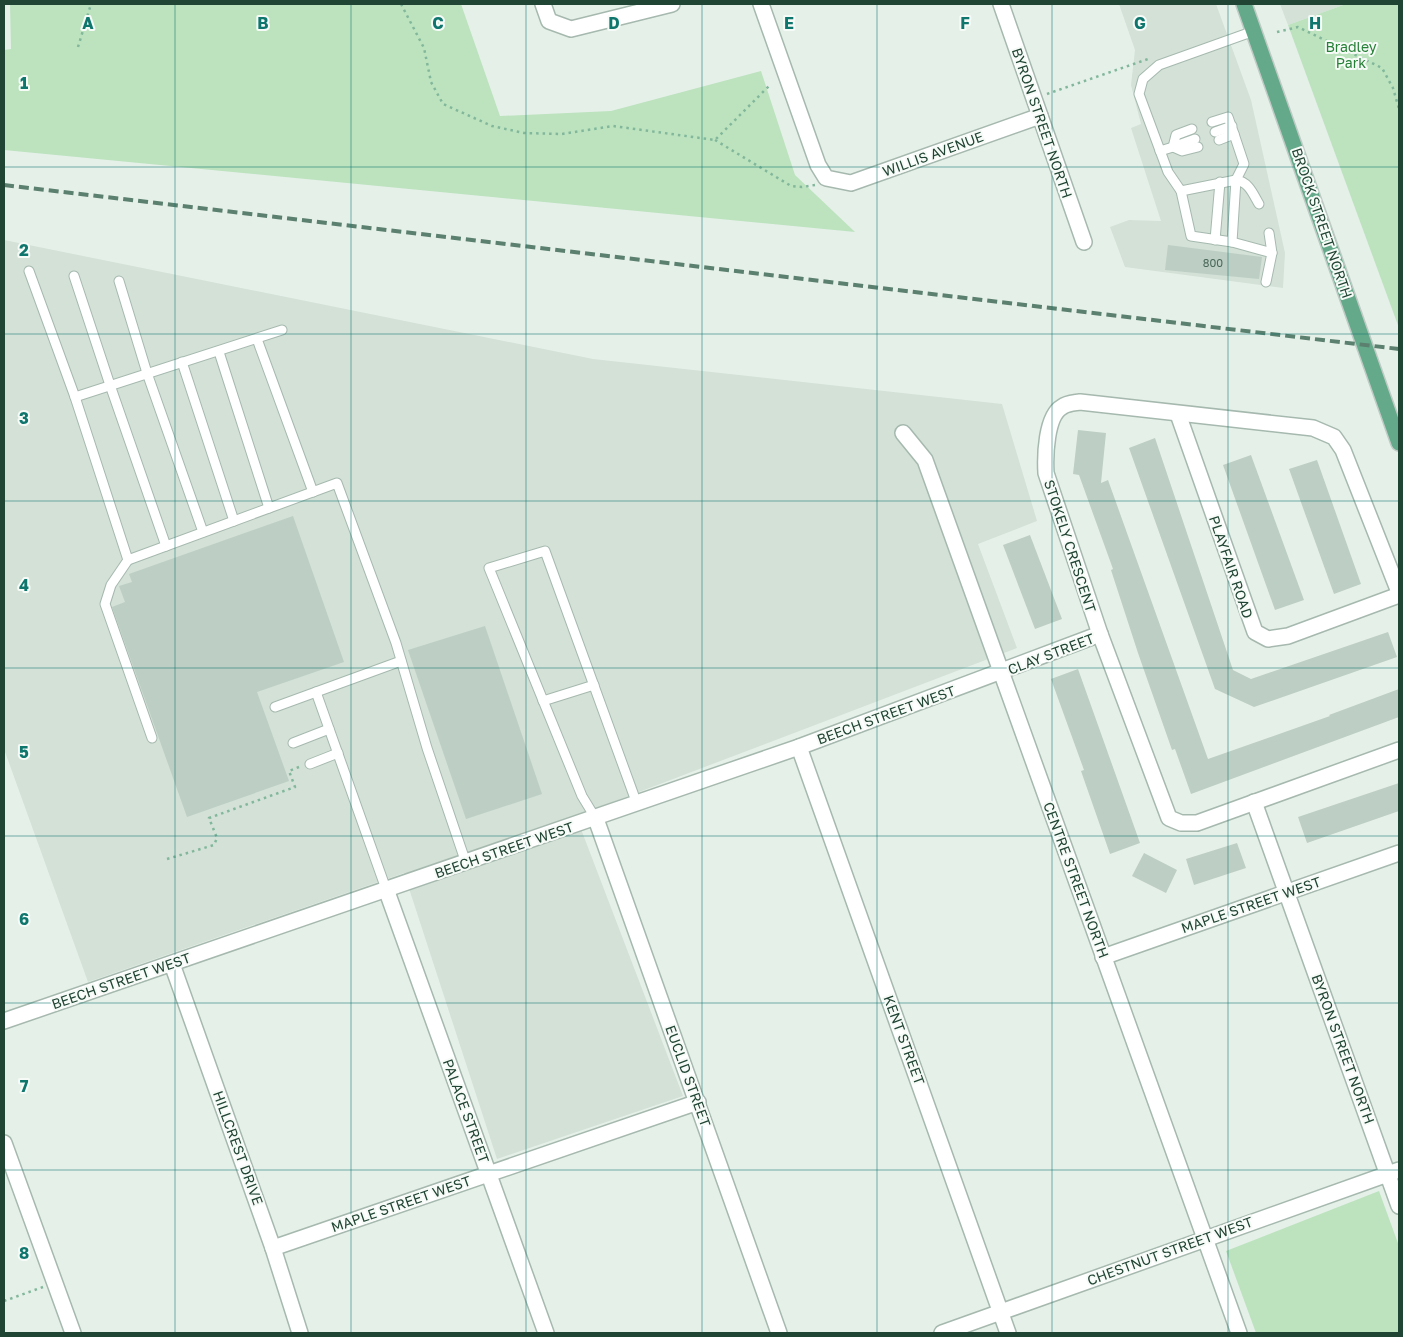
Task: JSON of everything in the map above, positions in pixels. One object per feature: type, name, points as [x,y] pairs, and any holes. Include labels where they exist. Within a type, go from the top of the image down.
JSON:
[{"type":"main road","name":"BROCK STREET NORTH","points":[[1244,4],[1399,443]]},
{"type":"street","points":[[543,4],[549,21],[571,29],[672,4]]},
{"type":"street","points":[[761,4],[822,181]]},
{"type":"street","name":"BYRON STREET NORTH","points":[[1001,4],[1084,242]]},
{"type":"street","name":"WILLIS AVENUE","points":[[822,181],[851,183],[1040,116]]},
{"type":"street","name":"STOKELY CRESCENT","points":[[1399,593],[1344,450],[1334,437],[1313,428],[1080,402],[1061,407],[1054,415],[1044,455],[1046,473],[1100,634],[1169,818],[1181,823],[1197,822],[1399,750]]},
{"type":"street","name":"PLAYFAIR ROAD","points":[[1178,414],[1255,632],[1268,639],[1288,636],[1399,593]]},
{"type":"street","name":"CENTRE STREET NORTH","points":[[903,433],[925,460],[1240,1333]]},
{"type":"street","name":"CLAY STREET","points":[[1002,673],[1100,634]]},
{"type":"street","name":"BEECH STREET WEST","points":[[4,1021],[386,889],[596,819],[799,748],[1002,673]]},
{"type":"street","name":"KENT STREET","points":[[799,748],[1008,1333]]},
{"type":"street","name":"BYRON STREET NORTH","points":[[1254,802],[1286,892],[1394,1172],[1399,1206]]},
{"type":"street","name":"EUCLID STREET","points":[[596,819],[779,1333]]},
{"type":"street","name":"MAPLE STREET WEST","points":[[1103,957],[1399,853]]},
{"type":"street","name":"PALACE STREET","points":[[386,889],[546,1333]]},
{"type":"street","name":"HILLCREST DRIVE","points":[[172,964],[273,1248],[300,1333]]},
{"type":"street","name":"MAPLE STREET WEST","points":[[273,1248],[698,1102]]},
{"type":"street","points":[[4,1143],[73,1333]]},
{"type":"street","name":"CHESTNUT STREET WEST","points":[[942,1333],[1394,1172]]},
{"type":"lane","points":[[1254,31],[1159,65],[1143,79],[1138,94],[1168,172],[1181,191],[1191,236],[1232,242],[1272,253]]},
{"type":"lane","points":[[1212,122],[1228,117],[1244,164],[1236,180],[1232,242]]},
{"type":"lane","points":[[1173,147],[1176,135],[1192,129]]},
{"type":"lane","points":[[1217,136],[1233,130]]},
{"type":"lane","points":[[1160,151],[1196,143]]},
{"type":"lane","points":[[1181,191],[1220,182],[1243,181],[1251,189],[1259,204]]},
{"type":"lane","points":[[1215,240],[1220,182]]},
{"type":"lane","points":[[1266,282],[1272,253],[1269,233]]},
{"type":"lane","points":[[29,271],[75,397],[128,560]]},
{"type":"lane","points":[[74,276],[166,546]]},
{"type":"lane","points":[[119,281],[148,373],[203,532]]},
{"type":"lane","points":[[75,397],[219,352],[282,330]]},
{"type":"lane","points":[[257,339],[313,492]]},
{"type":"lane","points":[[219,352],[269,508]]},
{"type":"lane","points":[[182,362],[234,521]]},
{"type":"lane","points":[[152,738],[106,604],[111,584],[128,560],[337,483],[401,660],[466,863]]},
{"type":"lane","points":[[596,819],[582,796],[489,568],[546,551],[637,804]]},
{"type":"lane","points":[[275,707],[401,660]]},
{"type":"lane","points":[[543,701],[594,685]]},
{"type":"lane","points":[[316,692],[386,889]]},
{"type":"lane","points":[[293,742],[329,729]]},
{"type":"lane","points":[[310,764],[338,753]]},
{"type":"path","points":[[78,47],[92,4]]},
{"type":"path","points":[[401,4],[424,48],[431,82],[443,104],[492,126],[524,133],[562,134],[612,126],[715,140],[791,186],[802,187],[822,181]]},
{"type":"path","points":[[1278,32],[1298,27],[1382,68],[1393,88],[1399,109]]},
{"type":"path","points":[[1043,96],[1150,58]]},
{"type":"path","points":[[715,140],[770,84]]},
{"type":"path","points":[[167,858],[214,845],[217,838],[209,818],[295,787],[289,770],[310,764]]},
{"type":"path","points":[[4,1301],[56,1283]]},
{"type":"shaded area","points":[[1119,4],[1216,4],[1251,100],[1285,253],[1283,288],[1125,267],[1110,227],[1129,220],[1161,221],[1131,128],[1141,124],[1131,85],[1135,50]]},
{"type":"shaded area","points":[[1280,4],[1346,4],[1288,25]]},
{"type":"shaded area","points":[[4,240],[593,359],[1002,404],[1037,521],[978,544],[1017,648],[576,816],[683,1096],[497,1159],[404,873],[88,982],[4,749]]},
{"type":"green space","points":[[10,4],[461,4],[500,116],[611,111],[761,71],[795,175],[855,232],[4,150],[4,50],[11,49]]},
{"type":"green space","name":"Bradley Park","points":[[1346,4],[1399,4],[1399,328],[1288,25]]},
{"type":"green space","points":[[1379,1191],[1399,1246],[1399,1333],[1256,1333],[1226,1251]]},
{"type":"building","points":[[1168,245],[1262,257],[1259,279],[1165,270]]},
{"type":"building","points":[[1078,430],[1106,433],[1101,483],[1108,480],[1208,759],[1330,716],[1399,689],[1399,717],[1191,794],[1175,749],[1172,750],[1138,653],[1111,570],[1113,569],[1079,475],[1073,474]]},
{"type":"building","points":[[1155,438],[1233,670],[1251,679],[1388,632],[1397,657],[1254,707],[1215,689],[1129,448]]},
{"type":"building","points":[[1251,455],[1304,600],[1275,610],[1223,465]]},
{"type":"building","points":[[1317,460],[1361,584],[1334,594],[1289,469]]},
{"type":"building","points":[[293,516],[344,662],[257,692],[289,781],[187,817],[112,607],[125,602],[119,586],[132,582],[129,574]]},
{"type":"building","points":[[1030,535],[1062,619],[1035,629],[1003,545]]},
{"type":"building","points":[[485,626],[542,794],[466,819],[408,650]]},
{"type":"building","points":[[1078,669],[1140,843],[1110,854],[1081,771],[1084,770],[1051,679]]},
{"type":"building","points":[[1399,783],[1399,811],[1307,843],[1298,817]]},
{"type":"building","points":[[1237,843],[1246,868],[1194,885],[1186,859]]},
{"type":"building","points":[[1144,853],[1177,870],[1166,893],[1132,876]]},
{"type":"railway","points":[[4,185],[1399,349]]}]
